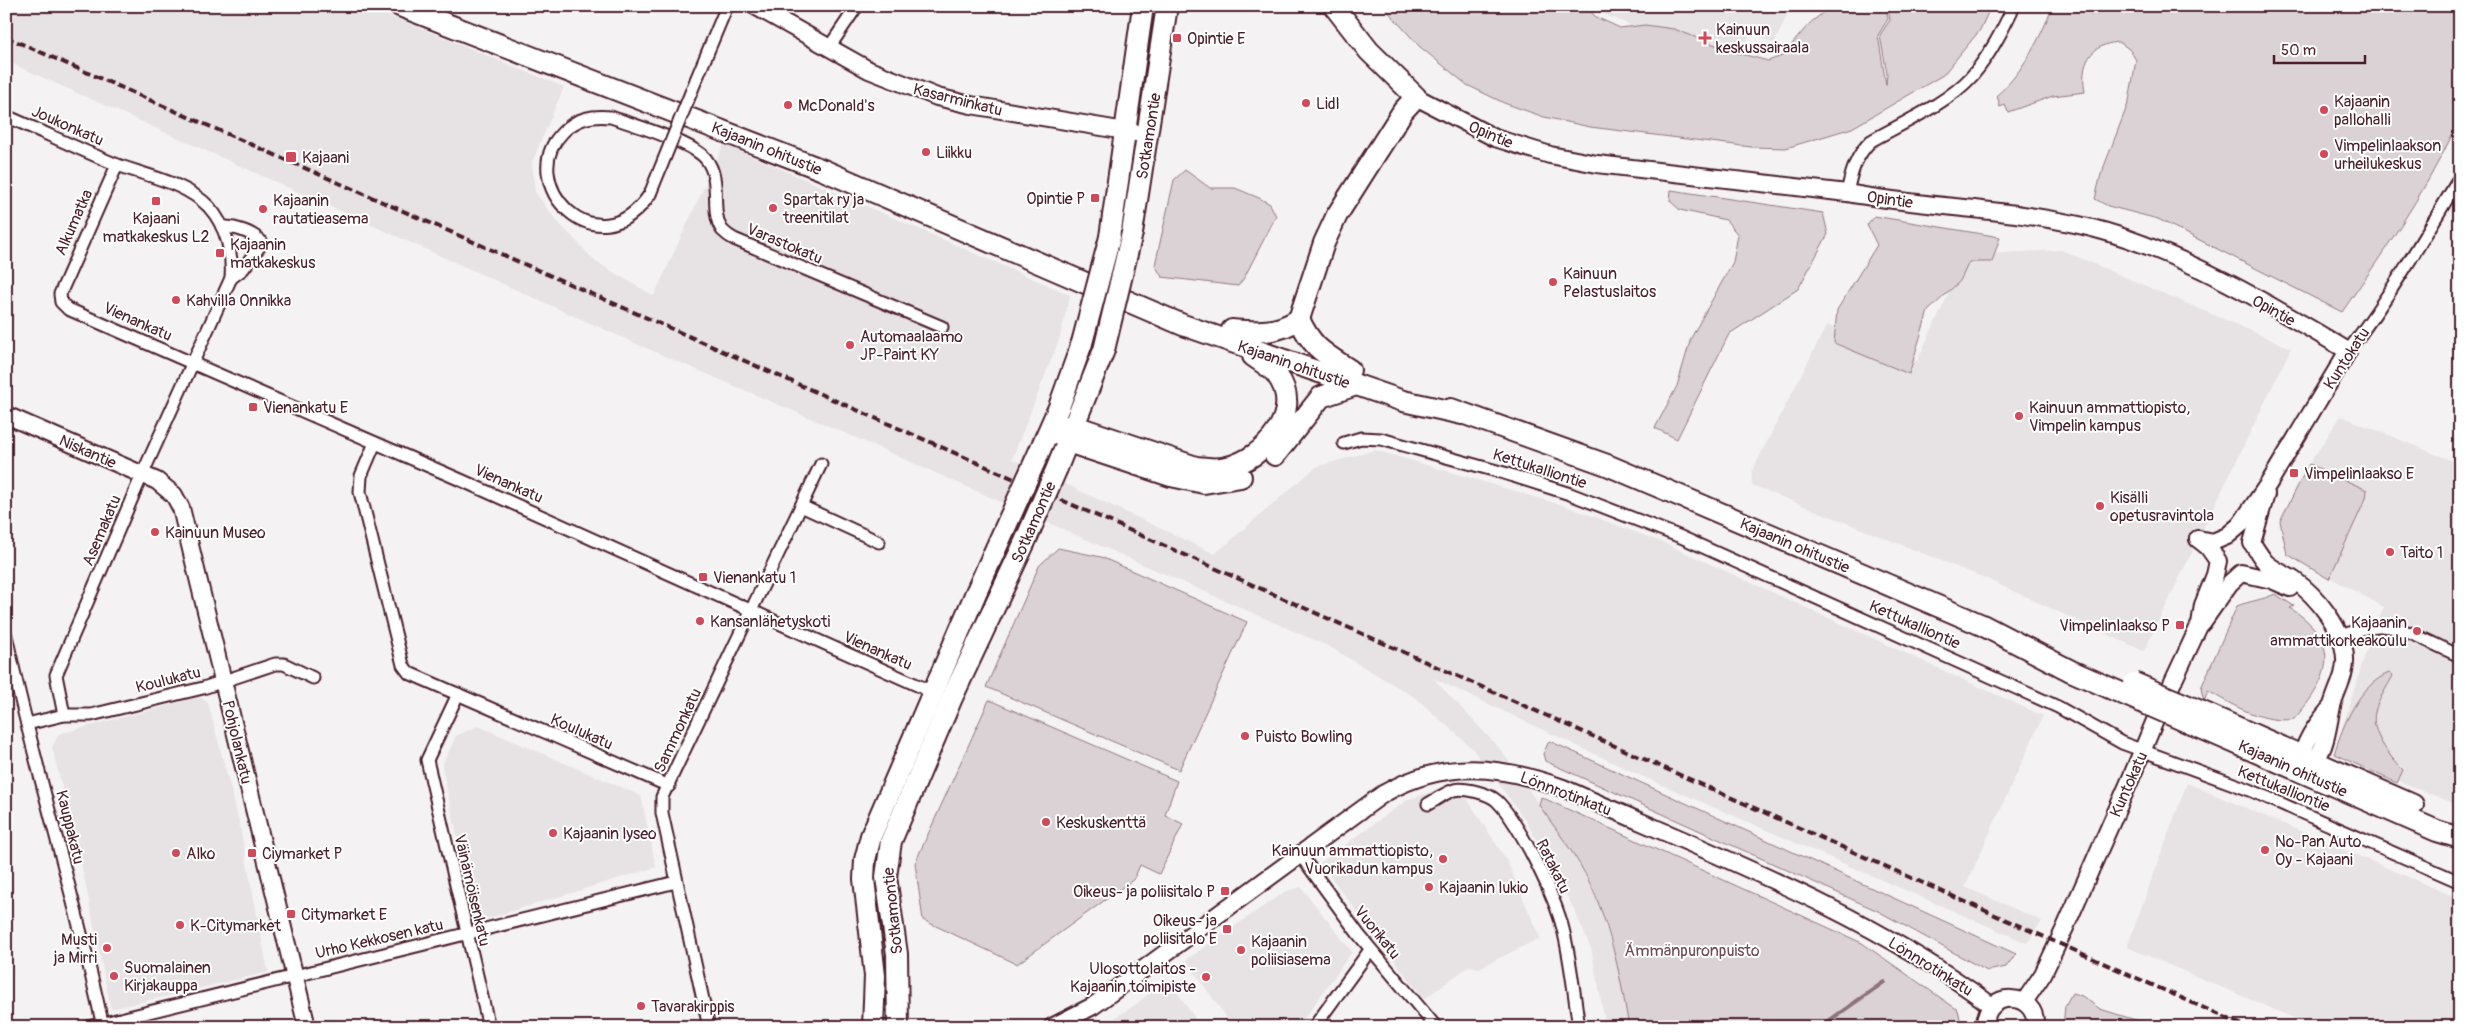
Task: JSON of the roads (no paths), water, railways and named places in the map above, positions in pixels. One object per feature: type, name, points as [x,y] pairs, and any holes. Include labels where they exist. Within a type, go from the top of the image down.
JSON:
[{"type":"highway","name":"Kajaanin ohitustie","points":[[400,6],[534,60],[760,144],[1130,300],[1184,325],[1233,337],[1353,378],[1408,390],[1462,414],[1606,465],[1982,625],[2128,690],[2460,828]]},
{"type":"highway","name":"Sotkamontie","points":[[873,1027],[875,976],[864,879],[865,860],[871,836],[932,692],[1050,427],[1082,343],[1110,236],[1144,6]]},
{"type":"highway","name":"Sotkamontie","points":[[898,1027],[897,954],[886,877],[891,842],[951,700],[1024,544],[1057,468],[1104,350],[1132,233],[1149,135],[1167,6]]},
{"type":"highway","points":[[1071,434],[1172,476],[1204,483],[1226,481],[1244,476],[1270,460],[1321,397],[1353,378],[1310,340],[1301,313],[1324,243],[1337,215],[1403,111],[1416,97],[1369,51],[1334,6]]},
{"type":"highway","points":[[1233,337],[1274,331],[1301,313]]},
{"type":"highway","points":[[1050,427],[1196,466],[1216,469],[1241,462],[1263,449],[1275,435],[1284,416],[1286,397],[1278,376],[1271,368],[1233,337]]},
{"type":"highway","name":"Kajaanin ohitustie","points":[[2306,763],[2437,831],[2460,838]]},
{"type":"street","name":"Varastokatu","points":[[727,6],[696,80],[650,194],[632,216],[608,225],[594,225],[580,219],[560,205],[550,183],[548,162],[554,146],[571,124],[597,115],[611,117],[695,150],[707,160],[713,171],[716,183],[717,217],[723,230],[734,240],[942,327]]},
{"type":"street","name":"Kasarminkatu","points":[[756,6],[828,49],[886,78],[937,97],[970,105],[1149,135]]},
{"type":"street","points":[[828,49],[857,6]]},
{"type":"street","points":[[1847,193],[1851,172],[1864,147],[1944,99],[1971,77],[1997,41],[2014,6]]},
{"type":"street","name":"Opintie","points":[[1416,97],[1495,138],[1550,155],[1597,164],[1847,193],[1881,199],[2026,214],[2093,228],[2150,248],[2210,274],[2348,351]]},
{"type":"street","name":"Joukonkatu","points":[[6,116],[117,164]]},
{"type":"street","points":[[117,164],[153,176],[182,190],[208,206],[222,227],[228,246],[231,278]]},
{"type":"street","name":"Alkumatka","points":[[60,294],[117,164]]},
{"type":"street","name":"Kuntokatu","points":[[2228,536],[2240,525],[2269,482],[2348,351],[2415,252],[2460,177]]},
{"type":"street","name":"Asemakatu","points":[[64,715],[56,675],[142,475],[231,278],[243,268],[262,243],[258,238],[234,228],[222,227]]},
{"type":"street","name":"Vienankatu","points":[[60,294],[61,302],[68,309],[609,546],[951,700]]},
{"type":"street","name":"Niskantie","points":[[6,415],[142,475]]},
{"type":"street","name":"Niskantie","points":[[6,420],[33,428]]},
{"type":"street","name":"Kettukalliontie","points":[[1344,443],[1361,438],[1381,438],[1580,497],[1681,537],[1958,661],[2058,707],[2122,743],[2250,790],[2460,882]]},
{"type":"street","name":"Koulukatu","points":[[375,443],[361,476],[360,492],[403,665],[409,673],[669,786]]},
{"type":"street","name":"Sammonkatu","points":[[709,1027],[676,882],[662,813],[662,797],[669,786],[821,464]]},
{"type":"street","name":"Pohjolankatu","points":[[142,475],[161,484],[174,495],[180,508],[307,1027]]},
{"type":"street","points":[[2200,624],[2230,583],[2241,573],[2247,571],[2255,561],[2256,555],[2252,543],[2269,482]]},
{"type":"street","points":[[801,506],[879,542]]},
{"type":"street","points":[[2306,763],[2330,728],[2332,706],[2344,668],[2341,636],[2333,622],[2313,598],[2300,585],[2265,562],[2252,543],[2244,536],[2228,536],[2213,542],[2198,539],[2208,547],[2225,570],[2272,580],[2313,598]]},
{"type":"street","name":"Kuntokatu","points":[[2024,1002],[2043,974],[2143,752],[2156,718],[2200,624],[2203,605],[2215,575],[2218,561]]},
{"type":"street","points":[[2341,636],[2362,628],[2380,626],[2396,629],[2460,656]]},
{"type":"street","name":"Kauppakatu","points":[[6,635],[102,1025]]},
{"type":"street","name":"Koulukatu","points":[[27,724],[64,715],[91,715],[203,688],[275,664],[284,664],[313,678]]},
{"type":"street","name":"Väinämöisenkatu","points":[[458,694],[427,760],[489,1027]]},
{"type":"street","name":"Lönnrotinkatu","points":[[1052,1027],[1093,1006],[1373,800],[1401,783],[1426,775],[1462,768],[1501,770],[1529,775],[1582,796],[1862,923],[1992,1006]]},
{"type":"street","name":"Ratakatu","points":[[1428,804],[1455,790],[1473,792],[1487,794],[1497,800],[1508,815],[1534,860],[1557,909],[1563,929],[1579,1027]]},
{"type":"street","name":"Vuorikatu","points":[[1299,854],[1370,950],[1436,1027]]},
{"type":"street","name":"Urho Kekkosen katu","points":[[88,1027],[676,882]]},
{"type":"street","points":[[1314,1027],[1370,950]]},
{"type":"street","points":[[1984,1027],[1987,1012],[1992,1006],[2008,998],[2024,1002],[2034,1015],[2035,1027]]},
{"type":"waterway","points":[[1820,1027],[1884,982]]},
{"type":"railway","points":[[6,37],[1012,478],[2247,1027]]},
{"type":"place","name":"Opintie E","points":[[1177,38]]},
{"type":"place","name":"Kainuun keskussairaala","points":[[1705,38]]},
{"type":"place","name":"Lidl","points":[[1306,103]]},
{"type":"place","name":"McDonald's","points":[[788,105]]},
{"type":"place","name":"Kajaanin pallohalli","points":[[2324,110]]},
{"type":"place","name":"Liikku","points":[[926,152]]},
{"type":"place","name":"Vimpelinlaakson urheilukeskus","points":[[2324,154]]},
{"type":"place","name":"Kajaani","points":[[291,157]]},
{"type":"place","name":"Opintie P","points":[[1095,198]]},
{"type":"place","name":"Kajaani matkakeskus L2","points":[[156,201]]},
{"type":"place","name":"Spartak ry ja treenitilat","points":[[773,208]]},
{"type":"place","name":"Kajaanin rautatieasema","points":[[263,209]]},
{"type":"place","name":"Kajaanin matkakeskus","points":[[220,253]]},
{"type":"place","name":"Kainuun Pelastuslaitos","points":[[1553,282]]},
{"type":"place","name":"Kahvilla Onnikka","points":[[176,300]]},
{"type":"place","name":"Automaalaamo JP-Paint KY","points":[[850,345]]},
{"type":"place","name":"Vienankatu E","points":[[253,407]]},
{"type":"place","name":"Kainuun ammattiopisto, Vimpelin kampus","points":[[2019,416]]},
{"type":"place","name":"Vimpelinlaakso E","points":[[2294,473]]},
{"type":"place","name":"Kisälli opetusravintola","points":[[2100,506]]},
{"type":"place","name":"Kainuun Museo","points":[[155,532]]},
{"type":"place","name":"Taito 1","points":[[2390,552]]},
{"type":"place","name":"Vienankatu 1","points":[[703,577]]},
{"type":"place","name":"Kansanlähetyskoti","points":[[700,621]]},
{"type":"place","name":"Vimpelinlaakso P","points":[[2180,625]]},
{"type":"place","name":"Kajaanin ammattikorkeakoulu","points":[[2417,631]]},
{"type":"place","name":"Puisto Bowling","points":[[1245,736]]},
{"type":"place","name":"Keskuskenttä","points":[[1046,822]]},
{"type":"place","name":"Kajaanin lyseo","points":[[553,833]]},
{"type":"place","name":"No-Pan Auto Oy - Kajaani","points":[[2265,850]]},
{"type":"place","name":"Alko","points":[[176,853]]},
{"type":"place","name":"Ciymarket P","points":[[252,853]]},
{"type":"place","name":"Kainuun ammattiopisto, Vuorikadun kampus","points":[[1443,859]]},
{"type":"place","name":"Kajaanin lukio","points":[[1429,887]]},
{"type":"place","name":"Oikeus- ja poliisitalo P","points":[[1225,891]]},
{"type":"place","name":"Citymarket E","points":[[291,914]]},
{"type":"place","name":"K-Citymarket","points":[[180,925]]},
{"type":"place","name":"Oikeus- ja poliisitalo E","points":[[1227,929]]},
{"type":"place","name":"Musti ja Mirri","points":[[107,948]]},
{"type":"place","name":"Kajaanin poliisiasema","points":[[1241,950]]},
{"type":"place","name":"Suomalainen Kirjakauppa","points":[[114,976]]},
{"type":"place","name":"Ulosottolaitos - Kajaanin toimipiste","points":[[1206,977]]},
{"type":"place","name":"Tavarakirppis","points":[[641,1006]]},
{"type":"park label","name":"Ämmänpuronpuisto","points":[[1692,950]]}]
